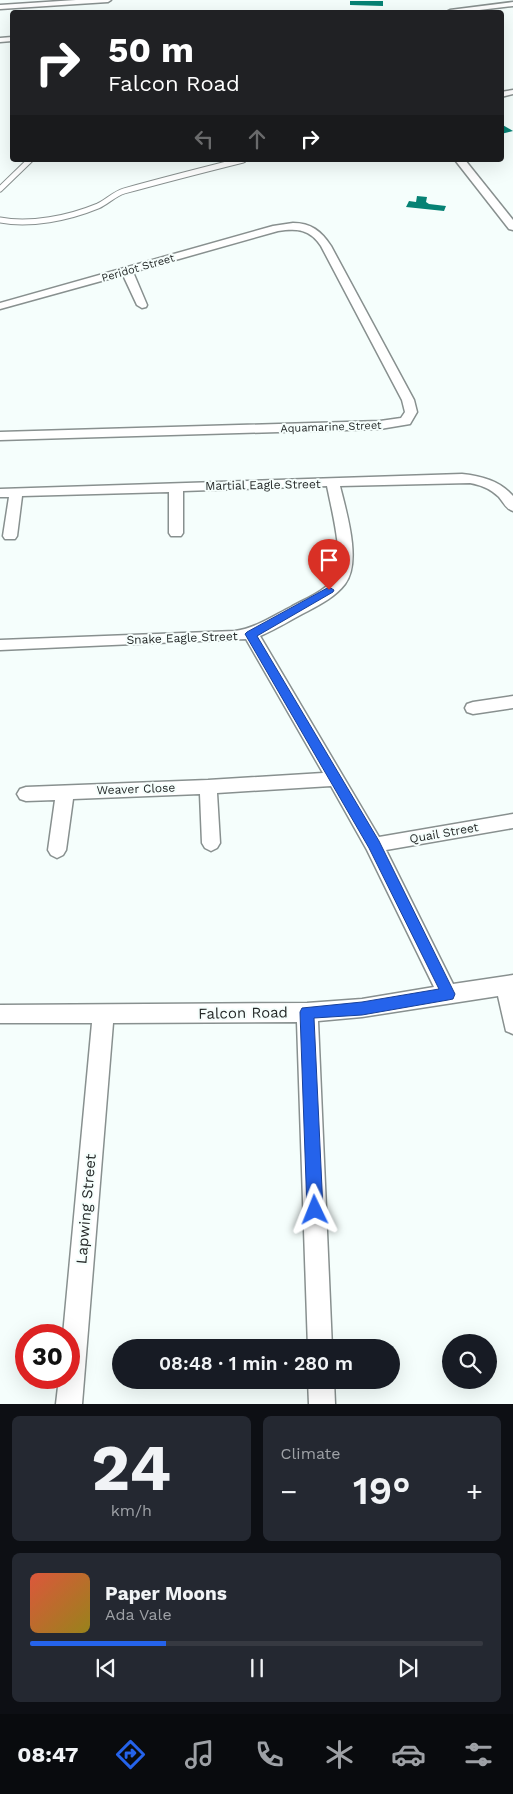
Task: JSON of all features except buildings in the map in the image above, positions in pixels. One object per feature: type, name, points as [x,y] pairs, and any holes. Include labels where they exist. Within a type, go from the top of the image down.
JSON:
[{"type":"street","points":[[0,7],[108,0]]},
{"type":"street","points":[[493,0],[513,11]]},
{"type":"street","points":[[465,10],[513,4]]},
{"type":"street","points":[[462,162],[513,227]]},
{"type":"street","name":"Aquamarine Street","points":[[0,436],[380,425],[406,421],[411,412],[408,400],[317,232],[305,227],[277,228]]},
{"type":"street","name":"Peridot Street","points":[[0,306],[277,228]]},
{"type":"street","points":[[126,271],[142,304]]},
{"type":"street","name":"Martial Eagle Street","points":[[0,493],[408,479],[476,479],[496,487],[504,493],[513,508]]},
{"type":"street","name":"Snake Eagle Street","points":[[0,645],[251,634],[307,604],[341,580],[344,570],[344,544],[334,483]]},
{"type":"street","points":[[176,487],[176,533]]},
{"type":"street","points":[[10,536],[16,493]]},
{"type":"street","points":[[251,634],[374,845],[448,994]]},
{"type":"street","points":[[473,708],[513,702]]},
{"type":"street","name":"Weaver Close","points":[[26,794],[208,787],[336,779]]},
{"type":"street","points":[[208,787],[211,843]]},
{"type":"street","points":[[58,850],[65,792]]},
{"type":"street","name":"Quail Street","points":[[374,845],[513,821]]},
{"type":"street","points":[[509,985],[513,1024]]},
{"type":"street","name":"Falcon Road","points":[[0,1014],[103,1015],[307,1012],[362,1008],[509,985]]},
{"type":"street","points":[[307,1012],[320,1339]]},
{"type":"street","name":"Lapwing Street","points":[[69,1404],[103,1015]]},
{"type":"street","points":[[321,1389],[322,1404]]},
{"type":"lane","points":[[0,188],[28,162]]},
{"type":"lane","points":[[0,220],[12,223],[28,222],[89,209],[102,204],[122,192],[234,162]]},
{"type":"route","points":[[315,1210],[307,1012],[362,1008],[448,994],[374,845],[251,634],[267,627],[329,590]]}]
